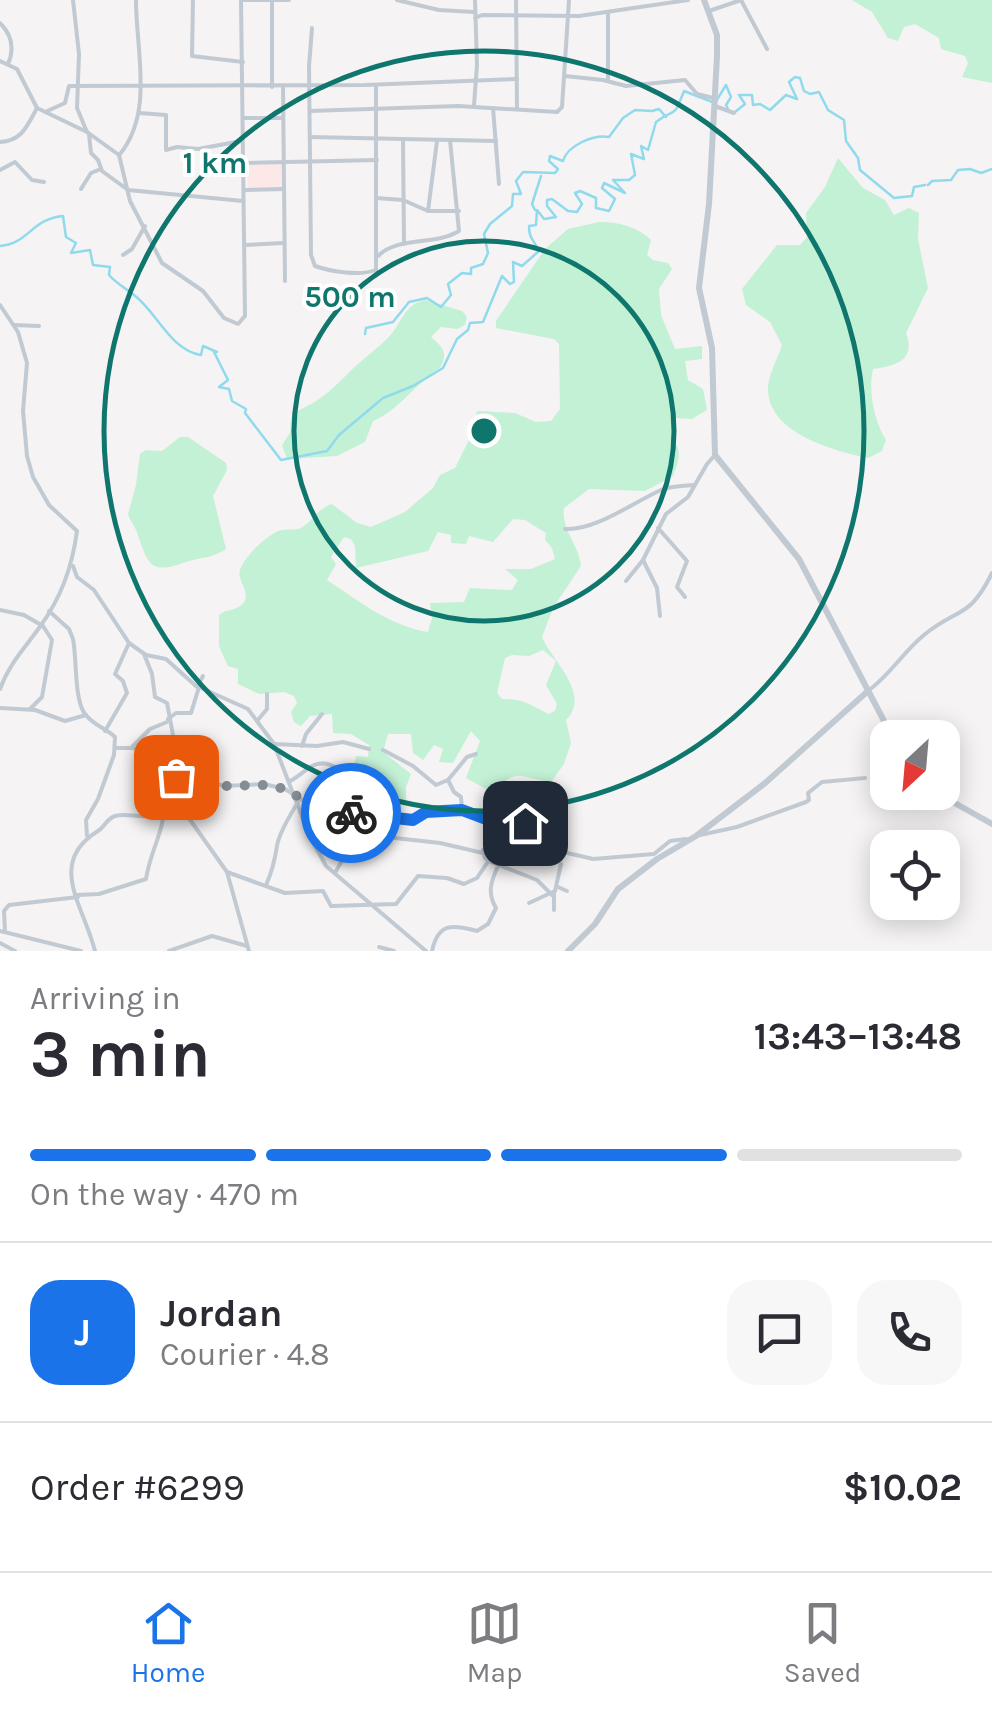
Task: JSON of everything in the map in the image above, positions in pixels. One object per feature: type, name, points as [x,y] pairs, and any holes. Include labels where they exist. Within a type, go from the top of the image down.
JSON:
[{"type":"street","points":[[73,0],[76,108],[88,133],[90,152],[101,169],[128,190],[244,201]]},
{"type":"street","points":[[119,155],[137,128],[139,112],[136,0]]},
{"type":"street","points":[[192,0],[192,56],[243,62]]},
{"type":"street","points":[[0,61],[21,74],[37,108],[88,133],[119,155],[132,206],[162,263],[203,291],[224,318],[238,324],[245,316],[241,0],[288,0]]},
{"type":"street","points":[[397,0],[475,15],[569,17],[688,0]]},
{"type":"street","points":[[474,107],[475,0]]},
{"type":"street","points":[[516,0],[517,108]]},
{"type":"street","points":[[310,111],[474,107],[560,110],[569,0]]},
{"type":"street","points":[[704,0],[717,37],[717,79],[699,288],[712,348],[716,455],[799,559],[883,720]]},
{"type":"street","points":[[709,11],[741,0],[767,49]]},
{"type":"street","points":[[272,1],[272,86]]},
{"type":"street","points":[[608,12],[608,81]]},
{"type":"street","points":[[0,23],[14,48],[8,64]]},
{"type":"street","points":[[312,28],[312,262],[322,269],[370,273],[376,270],[376,85]]},
{"type":"street","points":[[565,76],[626,86],[685,80],[697,94],[734,113]]},
{"type":"street","points":[[45,112],[65,104],[69,86],[376,85],[517,79]]},
{"type":"street","points":[[283,86],[285,281]]},
{"type":"street","points":[[0,142],[12,142],[23,134],[37,108]]},
{"type":"street","points":[[493,108],[499,184]]},
{"type":"street","points":[[139,112],[166,115],[166,150],[177,146],[198,149],[243,140]]},
{"type":"street","points":[[243,118],[281,118]]},
{"type":"street","points":[[310,137],[496,141]]},
{"type":"street","points":[[403,139],[404,244]]},
{"type":"street","points":[[428,211],[437,139]]},
{"type":"street","points":[[377,257],[384,249],[440,241],[461,228],[450,140]]},
{"type":"street","points":[[244,163],[378,160]]},
{"type":"street","points":[[0,170],[15,162],[32,180],[44,182]]},
{"type":"street","points":[[81,189],[90,173],[101,169]]},
{"type":"street","points":[[244,190],[284,189]]},
{"type":"street","points":[[376,198],[403,200],[428,211],[459,211]]},
{"type":"street","points":[[123,255],[145,226]]},
{"type":"street","points":[[245,245],[283,243]]},
{"type":"street","points":[[0,305],[14,325],[27,366],[23,404],[27,456],[34,477],[49,504],[76,528],[67,580],[41,625],[14,657],[0,689]]},
{"type":"street","points":[[14,325],[38,326]]},
{"type":"street","points":[[626,581],[643,560],[666,514],[688,497],[706,464],[716,455]]},
{"type":"street","points":[[565,530],[600,522],[665,488],[695,484]]},
{"type":"street","points":[[658,528],[687,561],[676,587],[686,597]]},
{"type":"street","points":[[643,560],[657,588],[660,616]]},
{"type":"street","points":[[72,562],[77,577],[94,590],[128,643],[144,654],[166,659],[199,688],[240,703],[257,721],[274,744],[318,854],[335,873],[429,951],[441,931],[457,927],[477,931],[488,924],[496,908],[490,896],[498,866]]},
{"type":"street","points":[[568,951],[595,924],[618,890],[764,784],[890,675],[923,636],[976,602],[992,573]]},
{"type":"street","points":[[0,610],[24,614],[41,625],[52,640],[42,697],[30,709]]},
{"type":"street","points":[[49,612],[72,633],[77,690],[86,715],[114,734],[115,748],[98,799],[86,820],[87,836],[70,864],[70,878],[95,951]]},
{"type":"street","points":[[105,731],[127,693],[123,681],[115,674],[128,643]]},
{"type":"street","points":[[144,654],[155,697],[167,703],[174,734],[173,764]]},
{"type":"street","points":[[0,670],[8,670]]},
{"type":"street","points":[[132,748],[150,729],[176,713],[191,713],[203,676]]},
{"type":"street","points":[[257,721],[266,710],[267,694]]},
{"type":"street","points":[[0,708],[30,709],[65,721],[86,715]]},
{"type":"street","points":[[302,746],[322,714]]},
{"type":"street","points":[[274,744],[343,742],[368,749]]},
{"type":"street","points":[[115,748],[132,748],[223,786],[264,784],[332,811],[413,820],[426,812],[462,810],[494,822],[523,822],[542,847],[592,860],[654,854],[670,841],[737,827],[806,802],[810,800],[808,794],[822,782],[865,778]]},
{"type":"street","points":[[383,750],[436,784],[448,780],[467,757],[476,754]]},
{"type":"street","points":[[166,761],[176,777]]},
{"type":"street","points":[[290,781],[313,766],[330,764],[359,784]]},
{"type":"street","points":[[176,777],[194,773]]},
{"type":"street","points":[[87,836],[101,830],[113,816],[146,816],[166,800],[176,777]]},
{"type":"street","points":[[448,780],[461,798],[462,810]]},
{"type":"street","points":[[172,789],[227,872],[248,948]]},
{"type":"street","points":[[80,951],[2,931],[4,911],[9,905],[99,894],[146,879],[154,846],[163,831],[166,800]]},
{"type":"street","points":[[266,885],[278,854],[277,845],[298,802]]},
{"type":"street","points":[[376,806],[383,816]]},
{"type":"street","points":[[960,806],[992,824]]},
{"type":"street","points":[[335,873],[356,836],[374,833],[398,817]]},
{"type":"street","points":[[383,826],[395,838],[483,852],[498,866],[537,880],[555,892]]},
{"type":"street","points":[[227,872],[284,893],[323,890],[331,906],[374,906],[400,902],[418,876],[448,878],[464,884],[478,878],[489,860]]},
{"type":"street","points":[[554,910],[561,864]]},
{"type":"street","points":[[231,886],[237,877]]},
{"type":"street","points":[[529,903],[567,891]]},
{"type":"street","points":[[169,951],[212,936],[248,948]]},
{"type":"street","points":[[36,951],[38,940]]},
{"type":"street","points":[[0,942],[15,951]]},
{"type":"street","points":[[378,947],[394,951]]},
{"type":"shaded area","points":[[282,164],[283,188],[248,189],[247,165]]},
{"type":"green space","points":[[852,0],[992,0],[992,83],[962,77],[968,63],[965,56],[941,49],[939,38],[915,24],[904,27],[898,41],[888,38],[872,12]]},
{"type":"green space","points":[[838,158],[863,188],[885,200],[894,215],[909,208],[919,213],[918,239],[928,288],[906,333],[906,355],[889,366],[873,369],[873,406],[886,440],[882,451],[868,458],[806,438],[780,419],[772,406],[768,386],[782,345],[770,322],[746,305],[742,289],[777,245],[800,245],[807,237],[806,213],[825,187]]},
{"type":"green space","points":[[613,223],[633,228],[651,240],[647,255],[668,263],[672,269],[659,289],[661,315],[675,349],[702,346],[702,359],[685,361],[688,380],[703,389],[707,410],[692,419],[675,418],[671,436],[679,456],[673,476],[645,491],[589,489],[564,508],[565,523],[581,566],[553,608],[542,637],[568,678],[575,699],[566,720],[571,743],[564,764],[551,782],[512,777],[487,795],[486,789],[466,778],[480,741],[471,731],[453,763],[439,762],[443,749],[434,745],[423,760],[413,753],[411,734],[388,734],[383,752],[411,774],[406,802],[388,800],[383,808],[358,804],[357,790],[363,775],[353,770],[356,756],[368,757],[369,745],[351,734],[333,733],[332,714],[310,716],[301,726],[294,722],[294,696],[284,692],[259,694],[238,684],[238,669],[228,666],[219,646],[219,615],[244,602],[246,593],[240,570],[251,553],[273,534],[301,528],[332,504],[357,523],[371,527],[405,512],[433,488],[440,475],[455,468],[473,432],[477,411],[515,413],[536,422],[551,421],[560,409],[559,344],[554,339],[496,328],[496,321],[545,249],[568,229]],"holes":[[[513,519],[525,520],[546,533],[545,540],[555,559],[531,569],[505,569],[518,580],[512,590],[470,588],[464,602],[430,603],[432,618],[428,632],[388,618],[327,580],[336,564],[331,557],[344,537],[355,546],[356,568],[428,551],[438,532],[451,535],[451,543],[466,544],[469,536],[493,542]],[[543,650],[556,661],[546,685],[557,704],[555,711],[548,714],[521,701],[502,699],[497,693],[505,658]]]},
{"type":"green space","points":[[426,300],[462,311],[467,317],[465,325],[457,329],[441,327],[431,337],[443,350],[440,368],[373,421],[365,442],[337,456],[287,459],[282,445],[290,433],[295,412],[330,391],[388,338],[413,305]]},
{"type":"green space","points":[[180,437],[188,437],[226,463],[227,470],[213,496],[226,549],[167,567],[154,566],[128,514],[140,454],[146,450],[162,451]]},
{"type":"waterway","points":[[735,112],[745,104],[739,95],[752,95],[753,105],[770,110],[786,95],[797,99],[789,82],[800,78],[804,91],[819,92],[828,110],[844,120],[846,141],[858,158],[860,170],[894,198],[912,196],[914,187],[925,185]]},
{"type":"waterway","points":[[0,246],[63,216],[66,237],[76,243],[71,253],[90,250],[93,265],[110,267],[109,275],[142,302],[181,346],[201,355],[203,346],[217,352],[228,380],[219,387],[229,389],[232,401],[246,409],[245,413],[281,460],[327,451],[339,435],[383,398],[443,368],[470,323],[483,322],[502,276],[510,284],[514,282],[513,262],[522,266],[539,251],[529,226],[536,225],[537,210],[544,219],[556,217],[547,206],[547,200],[552,199],[568,211],[577,212],[582,204],[575,193],[580,191],[596,198],[596,208],[609,211],[615,199],[602,188],[604,183],[625,193],[613,180],[629,180],[635,175],[631,154],[644,159],[641,146],[648,150],[656,122],[676,110],[684,91],[715,103],[726,85],[731,97],[728,109]]},
{"type":"waterway","points":[[365,334],[366,328],[393,322],[409,302],[427,298],[441,307],[451,295],[448,284],[483,264],[488,253],[484,234],[512,206],[513,194],[521,194],[516,181],[523,172],[555,173],[558,169],[549,161],[550,156],[563,161],[582,142],[609,137],[623,118],[635,110],[659,109],[666,117]]},
{"type":"waterway","points":[[928,185],[932,181],[951,180],[958,170],[981,173],[992,169]]},
{"type":"waterway","points":[[535,210],[532,204],[541,176]]},
{"type":"way so far","points":[[176,777],[194,773],[223,786],[268,785],[332,811],[351,813]]},
{"type":"route","points":[[351,813],[413,820],[426,812],[462,810],[494,822],[525,823]]}]
